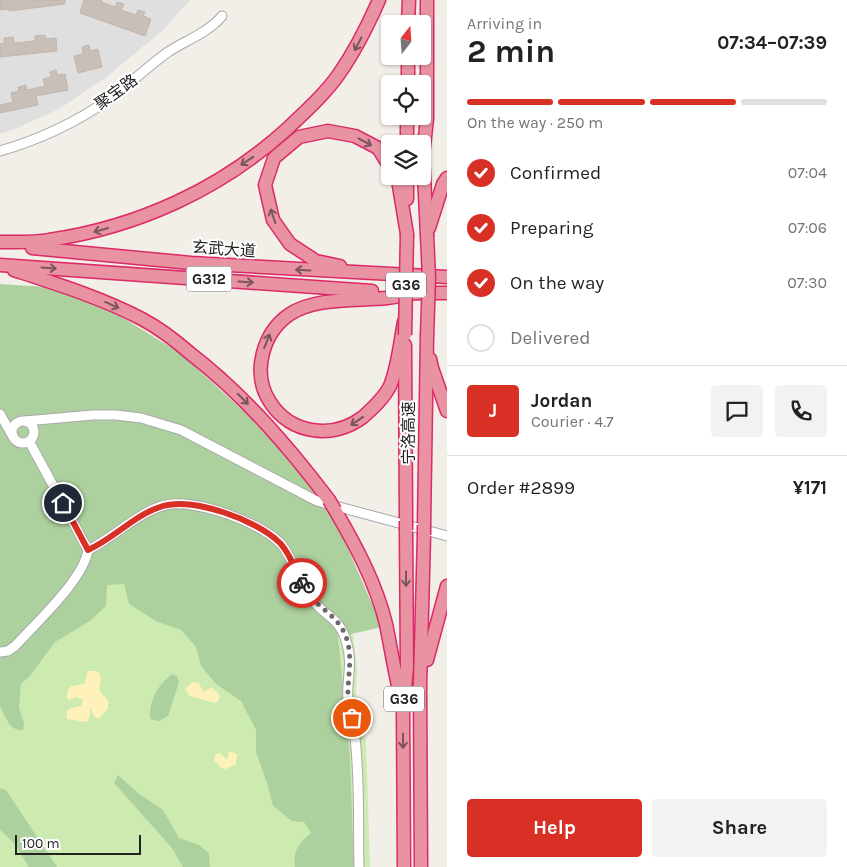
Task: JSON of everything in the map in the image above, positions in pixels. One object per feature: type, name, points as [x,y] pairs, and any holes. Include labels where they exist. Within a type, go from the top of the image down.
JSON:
[{"type":"highway","points":[[0,244],[47,241],[99,231],[128,223],[180,201],[218,182],[263,150],[306,112],[343,68],[356,48],[379,0]]},
{"type":"highway","points":[[408,15],[409,0]]},
{"type":"highway","name":"宁洛高速","points":[[421,867],[420,684],[429,278],[423,154],[427,119],[427,0]]},
{"type":"highway","points":[[381,153],[378,148],[355,136],[328,131],[299,136],[274,158],[265,185],[273,220],[290,244],[316,261],[387,275]]},
{"type":"highway","points":[[427,235],[443,184],[447,178]]},
{"type":"highway","points":[[399,185],[407,234]]},
{"type":"highway","name":"宁洛高速","points":[[404,867],[403,710],[407,667],[404,335],[406,313],[407,185]]},
{"type":"highway","name":"玄武大道","points":[[0,244],[191,263],[447,277]]},
{"type":"highway","points":[[0,265],[105,302],[143,319],[176,341],[216,373],[264,420],[332,505],[358,550],[386,624],[393,669],[403,710]]},
{"type":"highway","name":"玄武大道","points":[[0,265],[447,295]]},
{"type":"highway","points":[[404,335],[390,386],[375,407],[346,428],[330,431],[313,431],[303,428],[280,415],[269,401],[262,383],[261,360],[267,340],[273,329],[291,314],[312,306],[348,299],[386,298],[417,293]]},
{"type":"highway","points":[[427,336],[432,368],[447,411]]},
{"type":"highway","points":[[420,684],[447,586]]},
{"type":"street","name":"聚宝路","points":[[0,151],[22,144],[66,125],[99,105],[168,52],[214,25],[222,16]]},
{"type":"street","points":[[0,413],[10,419],[23,421],[46,418],[116,415],[141,418],[180,430],[317,501],[447,536]]},
{"type":"street","points":[[0,413],[13,436],[20,442],[31,438],[46,418]]},
{"type":"street","points":[[13,436],[14,426],[23,421]]},
{"type":"street","points":[[0,652],[8,651],[15,646],[76,578],[86,560],[88,550],[31,438],[33,426],[23,421]]},
{"type":"street","points":[[88,550],[104,543],[157,508],[168,504],[195,506],[236,517],[256,526],[281,544],[312,600],[337,622],[343,631],[348,648],[351,666],[348,701],[354,732],[358,772],[359,867]]},
{"type":"shaded area","points":[[0,0],[190,0],[163,30],[105,78],[59,109],[0,134]]},
{"type":"green space","points":[[0,284],[47,287],[115,313],[180,353],[274,439],[336,521],[382,627],[338,637],[350,758],[354,867],[295,867],[294,861],[298,847],[311,833],[304,822],[292,821],[273,806],[256,752],[256,730],[241,701],[216,684],[201,666],[196,647],[181,630],[156,621],[129,604],[124,584],[107,585],[106,606],[90,621],[55,642],[30,676],[21,684],[19,708],[24,723],[23,730],[15,729],[6,719],[0,706]]},
{"type":"green space","points":[[345,571],[357,669],[356,694],[366,743],[370,867],[0,867],[0,586]]},
{"type":"green space","points":[[172,674],[177,676],[179,682],[168,716],[159,721],[150,719],[151,706],[155,694],[162,683]]},
{"type":"green space","points":[[118,775],[138,793],[163,810],[179,838],[199,845],[209,853],[210,867],[183,867],[172,848],[114,783]]},
{"type":"green space","points":[[0,788],[6,790],[57,867],[29,867],[13,842],[0,830]]},
{"type":"sand","points":[[88,671],[97,671],[101,677],[99,690],[108,701],[108,709],[98,719],[94,716],[90,707],[90,715],[87,722],[67,719],[67,711],[81,706],[83,700],[76,697],[69,700],[67,698],[68,689],[72,686],[84,684]]},
{"type":"sand","points":[[193,682],[199,683],[203,692],[212,687],[220,696],[218,701],[214,703],[190,696],[185,689]]},
{"type":"sand","points":[[229,751],[237,754],[236,764],[226,769],[221,768],[214,760],[216,754],[220,753],[227,760]]},
{"type":"building","points":[[0,0],[65,0],[65,4],[9,11],[9,9],[0,10]]},
{"type":"building","points":[[84,0],[102,0],[101,2],[115,7],[117,2],[124,4],[121,10],[136,15],[138,10],[145,12],[143,16],[151,19],[145,36],[80,13]]},
{"type":"building","points":[[45,35],[46,39],[56,38],[57,51],[0,57],[0,44],[4,43],[4,38],[13,37],[14,43],[35,41],[35,36]]},
{"type":"building","points":[[89,45],[90,51],[98,49],[102,67],[78,73],[74,56],[83,54],[82,47]]},
{"type":"building","points":[[56,70],[57,75],[65,74],[68,90],[36,96],[38,105],[0,113],[0,105],[13,102],[11,93],[19,91],[18,87],[26,85],[27,90],[45,86],[43,79],[51,77],[50,72]]},
{"type":"way so far","points":[[302,583],[312,600],[337,622],[343,631],[350,654],[351,666],[348,701],[352,718]]},
{"type":"route","points":[[63,503],[88,550],[104,543],[157,508],[168,504],[195,506],[236,517],[256,526],[281,544],[302,583]]}]
